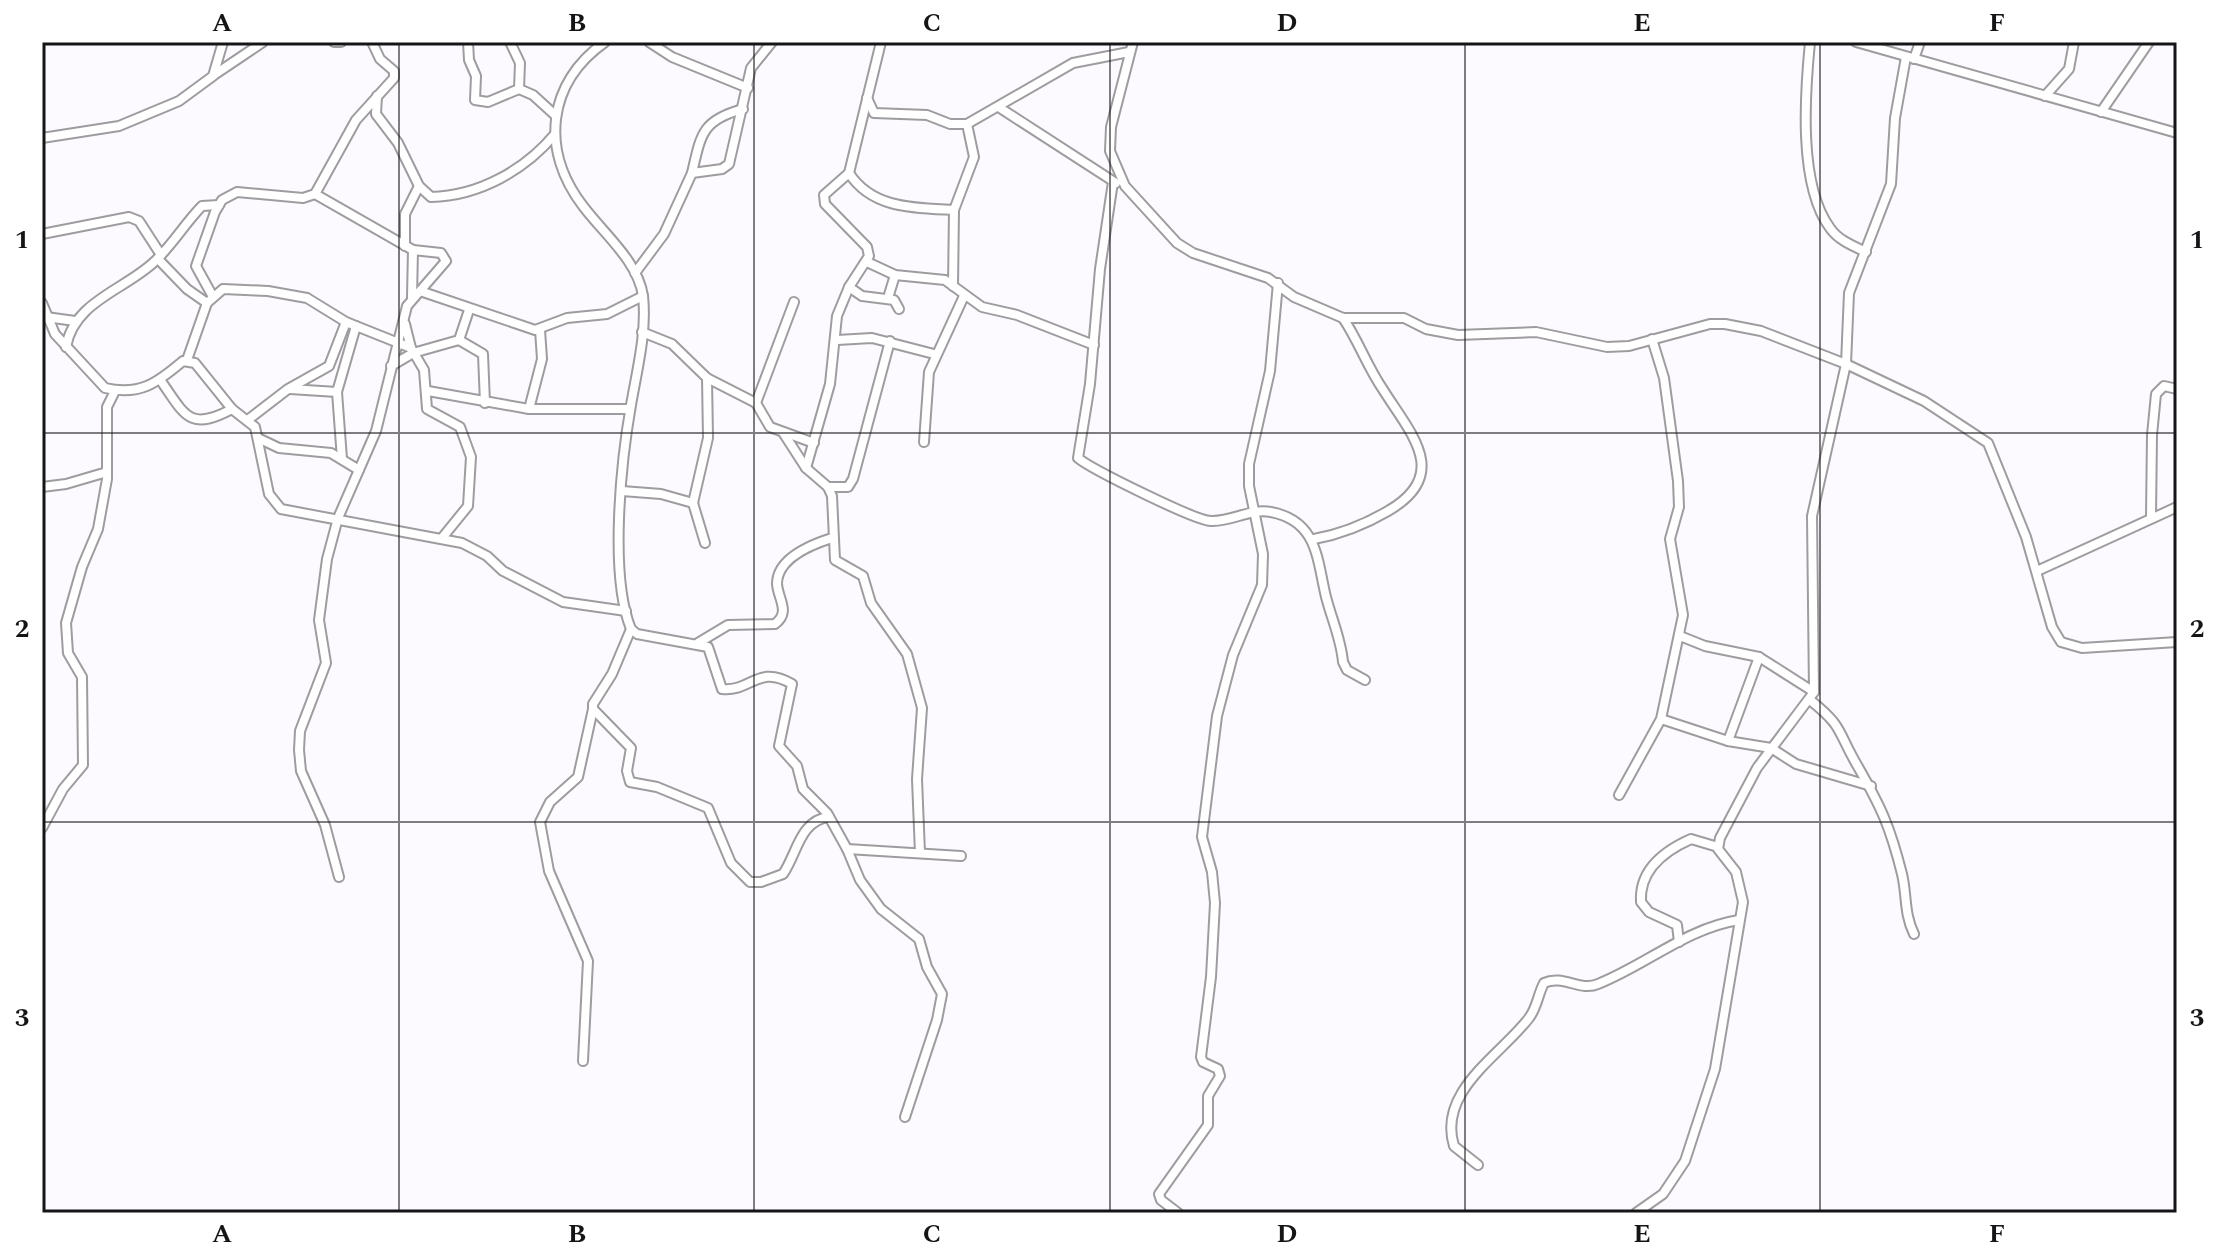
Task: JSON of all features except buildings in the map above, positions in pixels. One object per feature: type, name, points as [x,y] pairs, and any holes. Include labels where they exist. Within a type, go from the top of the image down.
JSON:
[{"type":"street","points":[[213,76],[223,42]]},
{"type":"street","points":[[42,138],[132,123],[179,101],[263,42]]},
{"type":"street","points":[[334,42],[341,42]]},
{"type":"street","points":[[66,347],[75,321],[159,257],[202,206],[219,205],[237,192],[303,198],[315,194],[356,120],[394,74],[376,53],[372,42]]},
{"type":"street","points":[[468,42],[469,60],[476,76],[475,100],[488,102],[519,89],[533,95],[555,115]]},
{"type":"street","points":[[510,42],[520,63],[519,89]]},
{"type":"street","points":[[605,42],[571,73],[561,90],[555,115],[555,134],[571,189],[635,273],[643,296],[642,332],[630,409],[619,541],[626,611],[631,629],[637,634],[703,645]]},
{"type":"street","points":[[649,42],[672,57],[748,88]]},
{"type":"street","points":[[733,80],[751,68],[772,42]]},
{"type":"street","points":[[806,468],[830,384],[837,340],[837,316],[849,287],[867,262],[867,247],[825,204],[824,195],[849,173],[881,42]]},
{"type":"street","points":[[1133,42],[1109,139],[1125,186],[1169,234],[1193,253],[1278,283],[1294,297],[1343,318],[1404,318],[1426,329],[1458,335],[1536,332],[1607,347],[1652,339],[1693,327],[1725,324],[1761,331],[1846,364],[1924,401],[1988,443],[2037,571],[2052,627],[2068,646],[2177,642]]},
{"type":"street","points":[[1810,42],[1806,129],[1814,187],[1829,228],[1841,239],[1866,252]]},
{"type":"street","points":[[1856,42],[2177,133]]},
{"type":"street","points":[[1718,847],[1732,810],[1771,748],[1812,696],[1812,516],[1846,364],[1847,304],[1891,184],[1895,118],[1910,58],[1920,42]]},
{"type":"street","points":[[2045,96],[2069,69],[2074,42]]},
{"type":"street","points":[[2101,112],[2149,42]]},
{"type":"street","points":[[861,114],[927,115],[950,124],[967,124],[1000,108],[1073,63],[1129,52]]},
{"type":"street","points":[[692,173],[722,169],[729,164],[751,68]]},
{"type":"street","points":[[377,95],[376,114],[398,143],[419,186],[431,197],[470,192],[529,161],[555,134]]},
{"type":"street","points":[[867,97],[874,113]]},
{"type":"street","points":[[1000,108],[1113,182],[1125,186]]},
{"type":"street","points":[[635,273],[664,234],[692,173],[705,128],[718,116],[743,109]]},
{"type":"street","points":[[953,286],[954,210],[974,157],[967,124]]},
{"type":"street","points":[[849,173],[866,195],[905,206],[954,210]]},
{"type":"street","points":[[1113,182],[1078,458],[1196,518],[1219,521],[1254,511],[1281,514],[1314,539],[1326,597],[1339,634],[1343,662],[1347,670],[1365,680]]},
{"type":"street","points":[[416,294],[405,214],[419,186]]},
{"type":"street","points":[[315,194],[409,248],[441,253],[446,261],[416,294],[404,319],[390,366],[381,415],[338,518],[327,559],[320,605],[326,663],[300,731],[299,750],[301,771],[325,825],[339,877]]},
{"type":"street","points":[[210,299],[196,266],[219,205]]},
{"type":"street","points":[[42,234],[129,217],[143,226],[159,257],[187,289],[210,299]]},
{"type":"street","points":[[867,262],[895,275],[937,277],[982,307],[1017,315],[1094,345]]},
{"type":"street","points":[[888,298],[895,275]]},
{"type":"street","points":[[1178,1213],[1161,1200],[1159,1194],[1208,1125],[1208,1096],[1220,1076],[1218,1069],[1201,1057],[1211,977],[1215,903],[1212,872],[1202,837],[1217,716],[1233,655],[1262,585],[1263,554],[1249,464],[1270,371],[1278,283]]},
{"type":"street","points":[[849,287],[862,296],[888,298],[899,309]]},
{"type":"street","points":[[42,303],[46,317],[66,347],[105,388],[115,391],[141,390],[161,381],[187,360],[210,299],[230,289],[287,294],[321,305],[346,322],[412,350]]},
{"type":"street","points":[[416,294],[540,330],[567,318],[607,314],[643,296]]},
{"type":"street","points":[[924,442],[928,425],[925,388],[934,354],[964,296]]},
{"type":"street","points":[[756,403],[794,302]]},
{"type":"street","points":[[459,340],[469,310]]},
{"type":"street","points":[[46,317],[75,321]]},
{"type":"street","points":[[1314,539],[1350,531],[1393,508],[1415,492],[1422,473],[1411,430],[1380,386],[1343,318]]},
{"type":"street","points":[[404,319],[412,350],[422,364],[428,391],[427,409],[460,427],[471,457],[468,506],[442,538]]},
{"type":"street","points":[[249,419],[288,389],[329,366],[346,322]]},
{"type":"street","points":[[342,459],[337,392],[356,326]]},
{"type":"street","points":[[529,409],[542,359],[540,330]]},
{"type":"street","points":[[642,332],[672,344],[707,378],[756,403],[765,422],[784,434],[814,443]]},
{"type":"street","points":[[1619,795],[1661,719],[1684,606],[1670,539],[1679,507],[1678,481],[1664,378],[1652,339]]},
{"type":"street","points":[[390,366],[412,350],[459,340],[483,354],[485,403]]},
{"type":"street","points":[[837,340],[890,341],[934,354]]},
{"type":"street","points":[[828,487],[851,485],[890,341]]},
{"type":"street","points":[[187,360],[200,368],[232,409],[249,419],[260,439],[273,502],[289,512],[442,538],[476,549],[503,571],[563,602],[626,611]]},
{"type":"street","points":[[705,543],[693,503],[708,438],[707,378]]},
{"type":"street","points":[[161,381],[185,414],[194,420],[210,421],[232,409]]},
{"type":"street","points":[[2151,517],[2156,394],[2164,386],[2177,389]]},
{"type":"street","points":[[288,389],[337,392]]},
{"type":"street","points":[[42,828],[63,789],[83,765],[82,677],[68,653],[66,623],[74,606],[82,567],[98,529],[107,472],[107,407],[115,391]]},
{"type":"street","points":[[428,391],[529,409],[630,409]]},
{"type":"street","points":[[784,434],[806,468],[828,487],[833,509],[835,560],[863,576],[871,603],[901,643],[910,662],[922,708],[917,779],[920,853]]},
{"type":"street","points":[[260,439],[279,448],[317,450],[342,459],[359,470]]},
{"type":"street","points":[[42,487],[107,472]]},
{"type":"street","points":[[622,491],[661,494],[693,503]]},
{"type":"street","points":[[2037,571],[2177,507]]},
{"type":"street","points":[[703,645],[711,634],[728,625],[775,624],[780,620],[784,608],[778,588],[779,574],[803,548],[832,538]]},
{"type":"street","points":[[583,1061],[588,961],[549,871],[540,822],[550,802],[578,777],[594,698],[612,674],[631,629]]},
{"type":"street","points":[[1680,636],[1705,646],[1759,657],[1812,696],[1840,727],[1890,831],[1906,894],[1906,916],[1914,934]]},
{"type":"street","points":[[703,645],[722,689],[766,675],[792,684],[779,746],[797,766],[803,789],[829,817],[860,880],[881,909],[919,939],[927,967],[942,994],[937,1020],[920,1063],[905,1117]]},
{"type":"street","points":[[1728,741],[1759,657]]},
{"type":"street","points":[[593,709],[631,748],[627,771],[630,782],[657,787],[708,808],[731,863],[750,882],[761,882],[783,874],[800,839],[817,819],[829,817]]},
{"type":"street","points":[[1661,719],[1728,741],[1771,748],[1796,764],[1871,786]]},
{"type":"street","points":[[817,802],[817,819]]},
{"type":"street","points":[[1636,1213],[1667,1189],[1695,1139],[1717,1058],[1743,902],[1740,881],[1718,847],[1691,839],[1659,859],[1645,874],[1641,902],[1649,912],[1677,925],[1679,942]]},
{"type":"street","points":[[847,849],[961,856]]},
{"type":"street","points":[[1478,1165],[1454,1146],[1450,1127],[1454,1108],[1495,1050],[1528,1020],[1544,983],[1564,980],[1595,986],[1707,927],[1739,920]]}]
